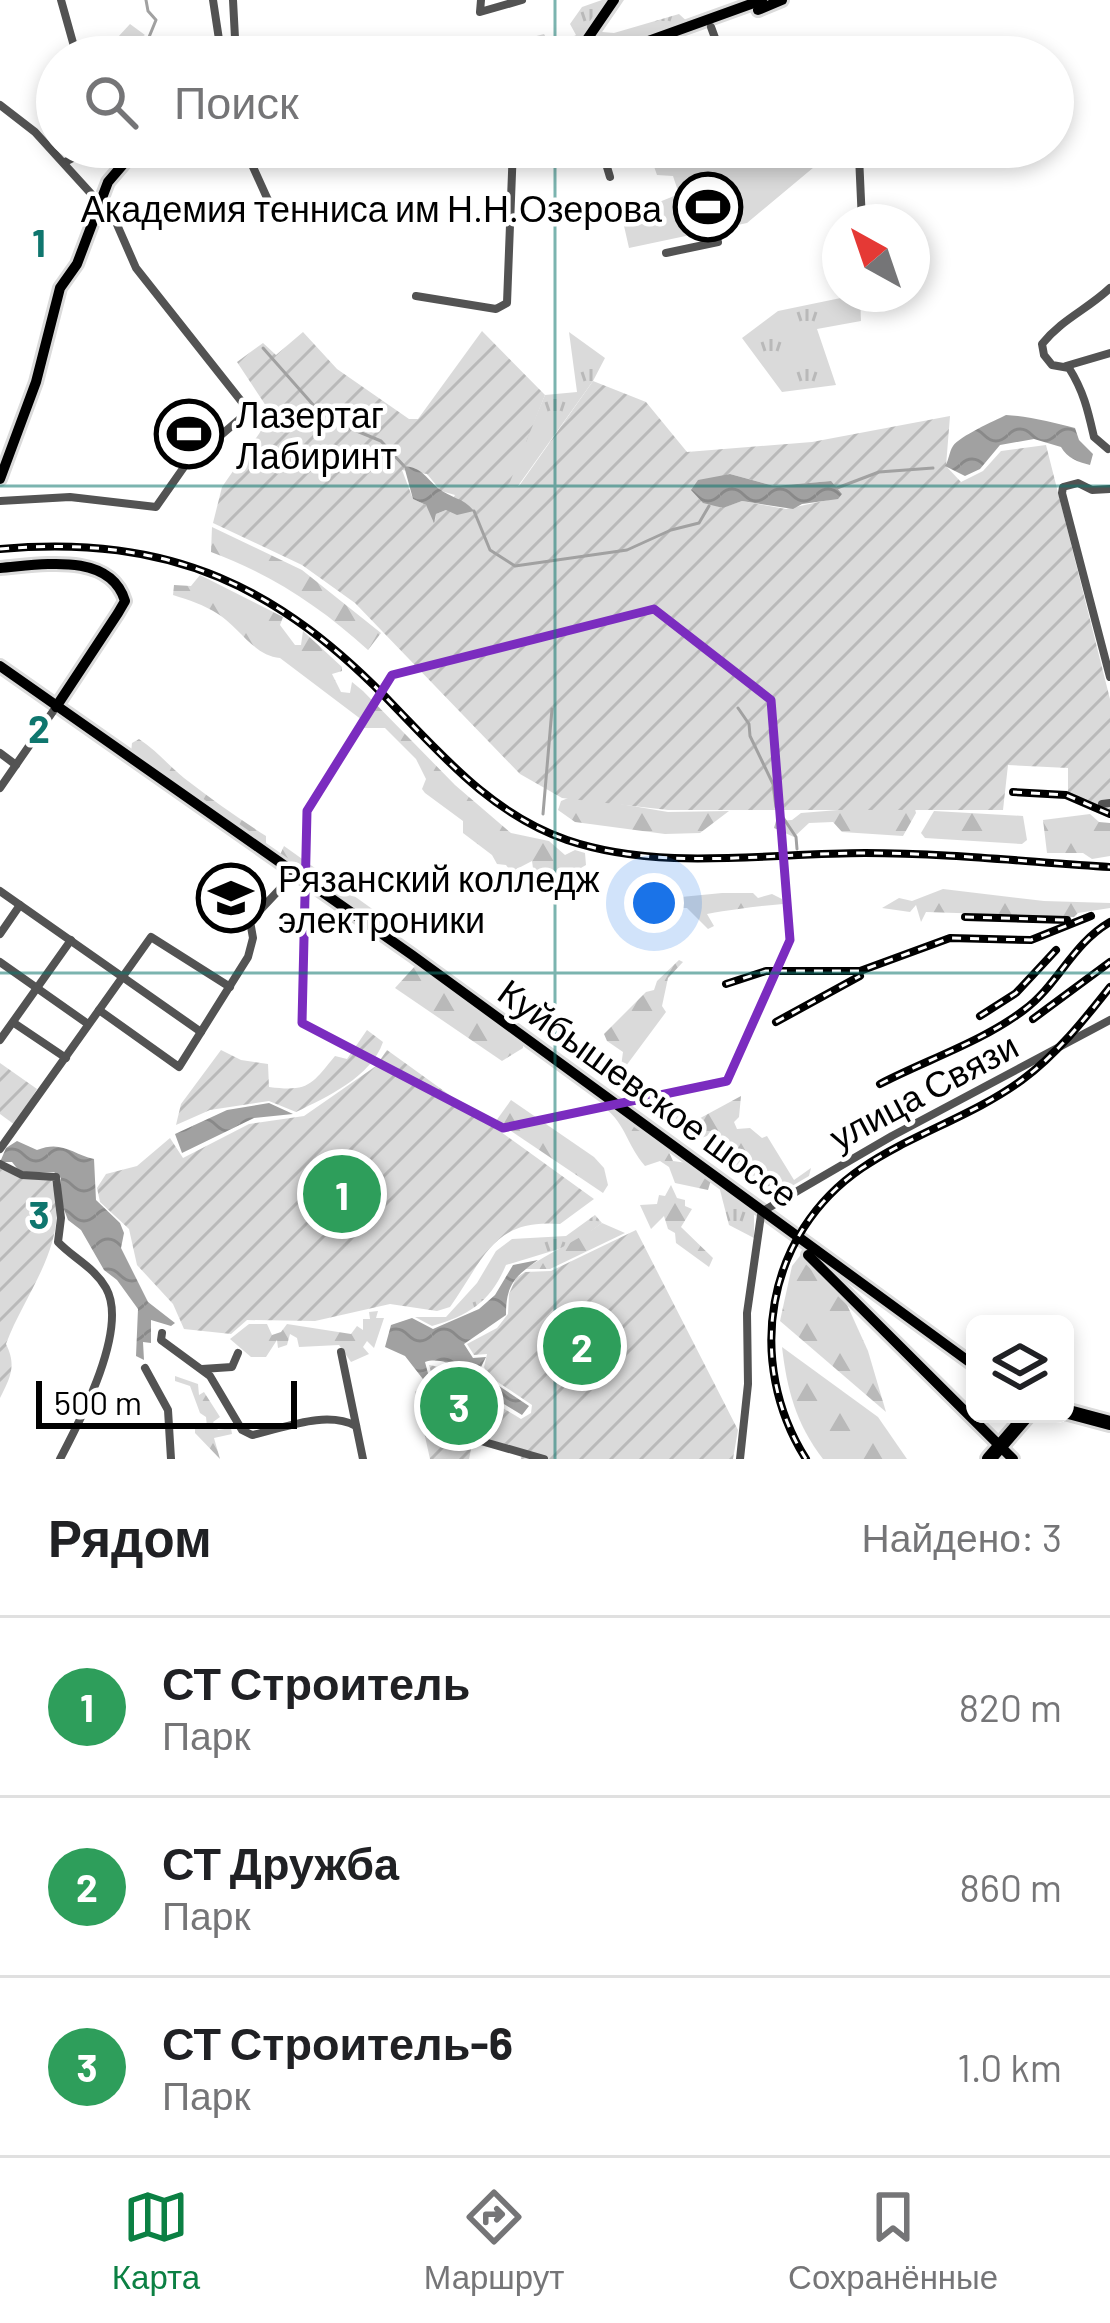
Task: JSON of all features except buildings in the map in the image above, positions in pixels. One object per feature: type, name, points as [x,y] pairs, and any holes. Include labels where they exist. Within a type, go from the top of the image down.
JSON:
[{"type":"highway","points":[[1074,1413],[1110,1423]]},
{"type":"highway","points":[[989,1459],[1020,1423]]},
{"type":"main road","points":[[590,36],[614,0]]},
{"type":"main road","points":[[715,0],[724,19]]},
{"type":"main road","points":[[685,36],[762,0]]},
{"type":"main road","points":[[670,36],[782,0]]},
{"type":"main road","points":[[0,479],[36,382],[52,308],[77,264],[98,201],[119,168]]},
{"type":"main road","points":[[0,568],[85,566],[117,585],[125,601],[55,708]]},
{"type":"main road","name":"Куйбышевское шоссе","points":[[0,669],[762,1213]]},
{"type":"main road","name":"Куйбышевское шоссе","points":[[55,708],[360,918],[762,1213],[846,1284]]},
{"type":"main road","name":"Куйбышевское шоссе","points":[[810,1253],[846,1284],[966,1360]]},
{"type":"main road","points":[[846,1284],[1013,1459]]},
{"type":"street","points":[[61,0],[71,36]]},
{"type":"street","points":[[213,0],[218,36]]},
{"type":"street","points":[[233,0],[235,36]]},
{"type":"street","points":[[481,0],[480,12],[522,0]]},
{"type":"street","points":[[711,27],[714,36]]},
{"type":"street","points":[[0,106],[36,132]]},
{"type":"street","points":[[0,501],[78,497],[157,507],[184,467],[249,411],[136,268],[115,220],[70,168]]},
{"type":"street","points":[[253,168],[277,220]]},
{"type":"street","points":[[416,296],[496,309],[507,303],[512,168]]},
{"type":"street","points":[[607,168],[610,177]]},
{"type":"street","points":[[860,168],[861,204]]},
{"type":"street","points":[[666,253],[718,242]]},
{"type":"street","points":[[1110,288],[1096,304],[1056,326],[1042,344],[1052,365],[1064,367],[1110,353]]},
{"type":"street","points":[[1064,367],[1088,403],[1094,437],[1108,449]]},
{"type":"street","points":[[1110,489],[1092,490],[1078,483],[1064,487],[1064,510],[1110,676]]},
{"type":"street","points":[[0,788],[55,708]]},
{"type":"street","points":[[0,753],[16,765]]},
{"type":"street","points":[[98,1010],[178,1067],[248,957],[253,938],[250,921],[292,875]]},
{"type":"street","points":[[0,891],[202,1032]]},
{"type":"street","points":[[0,934],[20,905]]},
{"type":"street","points":[[0,1149],[154,936],[230,988]]},
{"type":"street","points":[[0,1040],[71,940]]},
{"type":"street","points":[[1,964],[88,1024]]},
{"type":"street","name":"улица Связи","points":[[762,1213],[892,1136],[1110,1020]]},
{"type":"street","points":[[0,1022],[66,1058]]},
{"type":"street","points":[[0,1164],[22,1175],[56,1177],[61,1218],[58,1242],[93,1270],[110,1295],[104,1360],[60,1459]]},
{"type":"street","points":[[740,1459],[748,1384],[747,1313],[762,1213]]},
{"type":"street","points":[[163,1334],[161,1340],[183,1350],[202,1369],[242,1430],[252,1435],[324,1419],[344,1419],[356,1426]]},
{"type":"street","points":[[341,1352],[363,1459]]},
{"type":"street","points":[[202,1369],[232,1367],[238,1353]]},
{"type":"street","points":[[145,1368],[168,1410],[171,1459]]},
{"type":"street","points":[[474,1439],[544,1459]]},
{"type":"highlighted area","points":[[654,609],[771,700],[790,940],[727,1081],[503,1128],[302,1023],[307,811],[392,675]]},
{"type":"green space","points":[[611,0],[585,36],[574,36],[570,24],[582,7]]},
{"type":"green space","points":[[618,0],[624,0],[602,32],[614,33],[679,14],[690,24],[662,36],[593,36]]},
{"type":"green space","points":[[130,24],[145,35],[144,36],[119,36]]},
{"type":"green space","name":"Академия тенниса им Н.Н.Озерова","points":[[655,168],[813,168],[747,223],[629,248],[622,217],[679,194],[673,176],[657,175]]},
{"type":"green space","points":[[822,302],[822,312],[861,312],[861,321],[817,329],[836,385],[782,392],[742,338],[778,311]]},
{"type":"green space","points":[[482,331],[545,395],[508,487],[519,486],[593,381],[646,402],[687,452],[812,442],[950,416],[946,466],[961,482],[983,471],[1001,451],[1046,445],[1110,699],[1110,811],[1068,794],[1068,768],[1008,765],[1003,810],[668,810],[562,798],[520,774],[355,603],[302,565],[213,523],[222,487],[272,415],[237,362],[263,343],[276,355],[303,332],[337,369],[409,419],[418,419]],"holes":[[[402,470],[427,474],[441,491],[455,495],[435,520],[426,505],[413,499]],[[730,474],[774,486],[831,481],[828,500],[786,509],[742,501],[722,508],[699,499],[702,482]]]},
{"type":"green space","points":[[569,332],[605,358],[518,486],[506,487],[545,395],[577,392]]},
{"type":"green space","points":[[212,527],[302,570],[381,633],[368,650],[294,593],[211,552]]},
{"type":"green space","points":[[200,575],[283,617],[280,625],[295,645],[301,645],[303,631],[342,667],[332,674],[341,692],[350,693],[352,682],[363,691],[455,785],[511,833],[549,841],[565,855],[575,850],[585,853],[586,865],[555,883],[545,877],[535,883],[532,861],[511,872],[497,864],[463,833],[463,821],[425,793],[426,779],[416,759],[385,728],[361,728],[362,720],[280,658],[254,647],[218,614],[173,595],[174,585],[191,586]]},
{"type":"green space","points":[[139,739],[194,786],[266,836],[266,844],[131,753],[132,743]]},
{"type":"green space","points":[[573,796],[668,812],[729,811],[700,833],[665,834],[575,822],[558,810],[561,801]]},
{"type":"green space","points":[[915,809],[916,813],[903,836],[842,832],[833,822],[809,823],[794,837],[774,828],[776,821],[792,820],[801,813]]},
{"type":"green space","points":[[934,811],[1023,816],[1027,840],[1022,844],[925,838],[921,833]]},
{"type":"green space","points":[[1090,814],[1099,822],[1110,823],[1110,856],[1092,859],[1083,853],[1047,853],[1043,820]]},
{"type":"green space","points":[[284,846],[392,927],[383,930],[279,857]]},
{"type":"green space","points":[[943,889],[1110,903],[1110,908],[1074,917],[926,912],[921,922],[916,905],[910,912],[882,908],[899,898],[912,901]]},
{"type":"green space","points":[[753,893],[758,898],[772,894],[783,904],[707,914],[714,926],[708,929],[687,908],[656,908],[661,899]]},
{"type":"green space","points":[[679,960],[683,962],[668,978],[662,1006],[666,1012],[620,1074],[623,1052],[604,1034],[646,992],[654,990]]},
{"type":"green space","points":[[416,965],[523,1043],[523,1048],[502,1061],[395,988]]},
{"type":"green space","points":[[367,1030],[383,1042],[369,1066],[296,1112],[269,1101],[210,1110],[176,1125],[181,1104],[221,1050],[241,1060],[268,1064],[269,1087],[301,1087],[335,1056],[347,1059]]},
{"type":"green space","points":[[387,1050],[594,1199],[560,1224],[537,1224],[505,1235],[482,1258],[450,1307],[437,1311],[390,1304],[315,1321],[247,1320],[231,1334],[184,1329],[173,1304],[137,1265],[129,1229],[100,1202],[97,1188],[106,1174],[137,1166],[170,1138],[183,1158],[249,1124],[304,1116],[376,1066]]},
{"type":"green space","points":[[0,1063],[37,1089],[15,1125],[0,1114]]},
{"type":"green space","points":[[635,1085],[693,1122],[741,1096],[734,1122],[737,1129],[750,1128],[762,1138],[767,1136],[794,1180],[811,1168],[809,1176],[780,1193],[724,1158],[708,1143],[714,1140],[710,1135],[701,1138],[674,1117],[675,1112],[645,1100]]},
{"type":"green space","points":[[511,1100],[594,1157],[604,1168],[608,1185],[603,1193],[496,1121]]},
{"type":"green space","points":[[607,1104],[667,1148],[673,1161],[687,1163],[711,1180],[708,1190],[675,1183],[669,1167],[660,1161],[645,1166],[605,1108]]},
{"type":"green space","points":[[0,1169],[51,1179],[56,1223],[44,1264],[6,1344],[12,1365],[0,1398]]},
{"type":"green space","points":[[671,1185],[677,1198],[692,1209],[681,1227],[713,1258],[709,1267],[676,1243],[664,1216],[651,1229],[640,1205],[657,1204],[659,1195],[665,1196]]},
{"type":"green space","points":[[722,1188],[754,1212],[754,1238],[729,1225]]},
{"type":"green space","points":[[595,1215],[602,1223],[572,1245],[506,1265],[486,1297],[468,1311],[432,1326],[415,1317],[446,1317],[477,1283],[496,1251],[512,1239],[566,1236]]},
{"type":"green space","points":[[602,1223],[625,1233],[550,1269],[525,1269],[583,1235]]},
{"type":"green space","points":[[636,1230],[738,1430],[733,1459],[521,1459],[522,1454],[473,1440],[469,1459],[430,1459],[415,1391],[432,1399],[436,1390],[429,1365],[450,1372],[521,1419],[531,1413],[532,1405],[489,1376],[484,1367],[487,1354],[474,1355],[467,1344],[497,1328],[508,1314],[516,1278],[525,1272],[551,1271]]},
{"type":"green space","points":[[803,1252],[844,1298],[868,1351],[886,1412],[780,1321],[792,1266]]},
{"type":"green space","points":[[378,1311],[376,1318],[384,1318],[374,1348],[367,1341],[363,1347],[369,1354],[351,1362],[339,1345],[299,1347],[290,1334],[287,1345],[278,1348],[277,1340],[266,1357],[251,1357],[230,1339],[249,1324],[267,1324],[272,1335],[287,1324],[351,1334],[357,1326],[363,1330],[369,1312]]},
{"type":"green space","points":[[782,1347],[878,1417],[907,1459],[823,1459],[794,1406]]},
{"type":"green space","points":[[175,1376],[198,1384],[199,1395],[204,1392],[220,1417],[213,1422],[218,1430],[231,1428],[232,1434],[214,1438],[220,1459],[195,1433],[195,1426],[207,1427],[206,1417],[190,1386],[175,1381]]},
{"type":"water","points":[[1006,415],[1075,428],[1093,454],[1090,465],[1073,459],[1061,447],[1034,439],[1000,445],[980,469],[965,476],[945,466],[957,442]]},
{"type":"water","points":[[404,466],[420,471],[474,511],[457,515],[446,510],[436,514],[434,523],[426,505],[413,499]]},
{"type":"water","points":[[730,474],[774,486],[831,481],[842,494],[838,499],[793,509],[742,501],[723,508],[703,503],[691,490],[698,480]]},
{"type":"water","points":[[269,1103],[293,1114],[254,1118],[182,1153],[175,1134],[227,1110]]},
{"type":"water","points":[[17,1141],[37,1150],[60,1147],[94,1159],[96,1200],[120,1223],[121,1248],[148,1302],[175,1323],[151,1320],[151,1343],[143,1342],[144,1360],[136,1356],[138,1309],[104,1270],[81,1230],[68,1220],[60,1199],[61,1178],[54,1172],[20,1172],[12,1162],[0,1162],[6,1148]]},
{"type":"water","points":[[538,1260],[513,1283],[506,1315],[464,1344],[473,1358],[486,1357],[481,1367],[487,1378],[529,1406],[522,1415],[446,1362],[425,1362],[433,1392],[405,1356],[385,1347],[391,1325],[412,1318],[433,1329],[479,1309],[495,1295],[513,1265]]},
{"type":"waterway","points":[[146,0],[156,20],[149,36]]},
{"type":"waterway","points":[[263,348],[323,416],[335,415],[347,427],[381,441],[404,466]]},
{"type":"waterway","points":[[837,488],[879,472],[933,468]]},
{"type":"waterway","points":[[474,511],[490,550],[515,566],[627,550],[699,523],[709,506]]},
{"type":"waterway","points":[[738,708],[749,724],[773,784],[776,807],[796,837],[797,849]]},
{"type":"waterway","points":[[543,814],[552,709]]},
{"type":"railway","points":[[0,549],[118,550],[219,577],[265,600],[353,666],[495,801],[567,840],[603,850],[677,858],[895,853],[1110,867]]},
{"type":"railway","points":[[1013,792],[1066,795],[1110,814]]},
{"type":"railway","points":[[726,984],[766,971],[860,971],[950,938],[1031,940],[1091,916]]},
{"type":"railway","points":[[965,917],[1067,920]]},
{"type":"railway","points":[[880,1084],[972,1041],[1024,1010],[1085,942],[1110,922]]},
{"type":"railway","points":[[980,1016],[1016,993],[1056,950]]},
{"type":"railway","points":[[1033,1019],[1110,962]]},
{"type":"railway","points":[[776,1022],[860,976]]},
{"type":"railway","points":[[806,1459],[775,1382],[771,1342],[775,1302],[786,1264],[804,1228],[829,1195],[862,1168],[1022,1080],[1058,1048],[1110,987]]},
{"type":"place","name":"Академия тенниса им Н.Н.Озерова","points":[[708,207]]},
{"type":"place","name":"Лазертаг Лабиринт","points":[[189,434]]},
{"type":"place","name":"Рязанский колледж электроники","points":[[231,898]]},
{"type":"place","name":"СТ Строитель","points":[[342,1194]]},
{"type":"place","name":"СТ Дружба","points":[[582,1346]]},
{"type":"place","name":"СТ Строитель-6","points":[[459,1406]]}]
